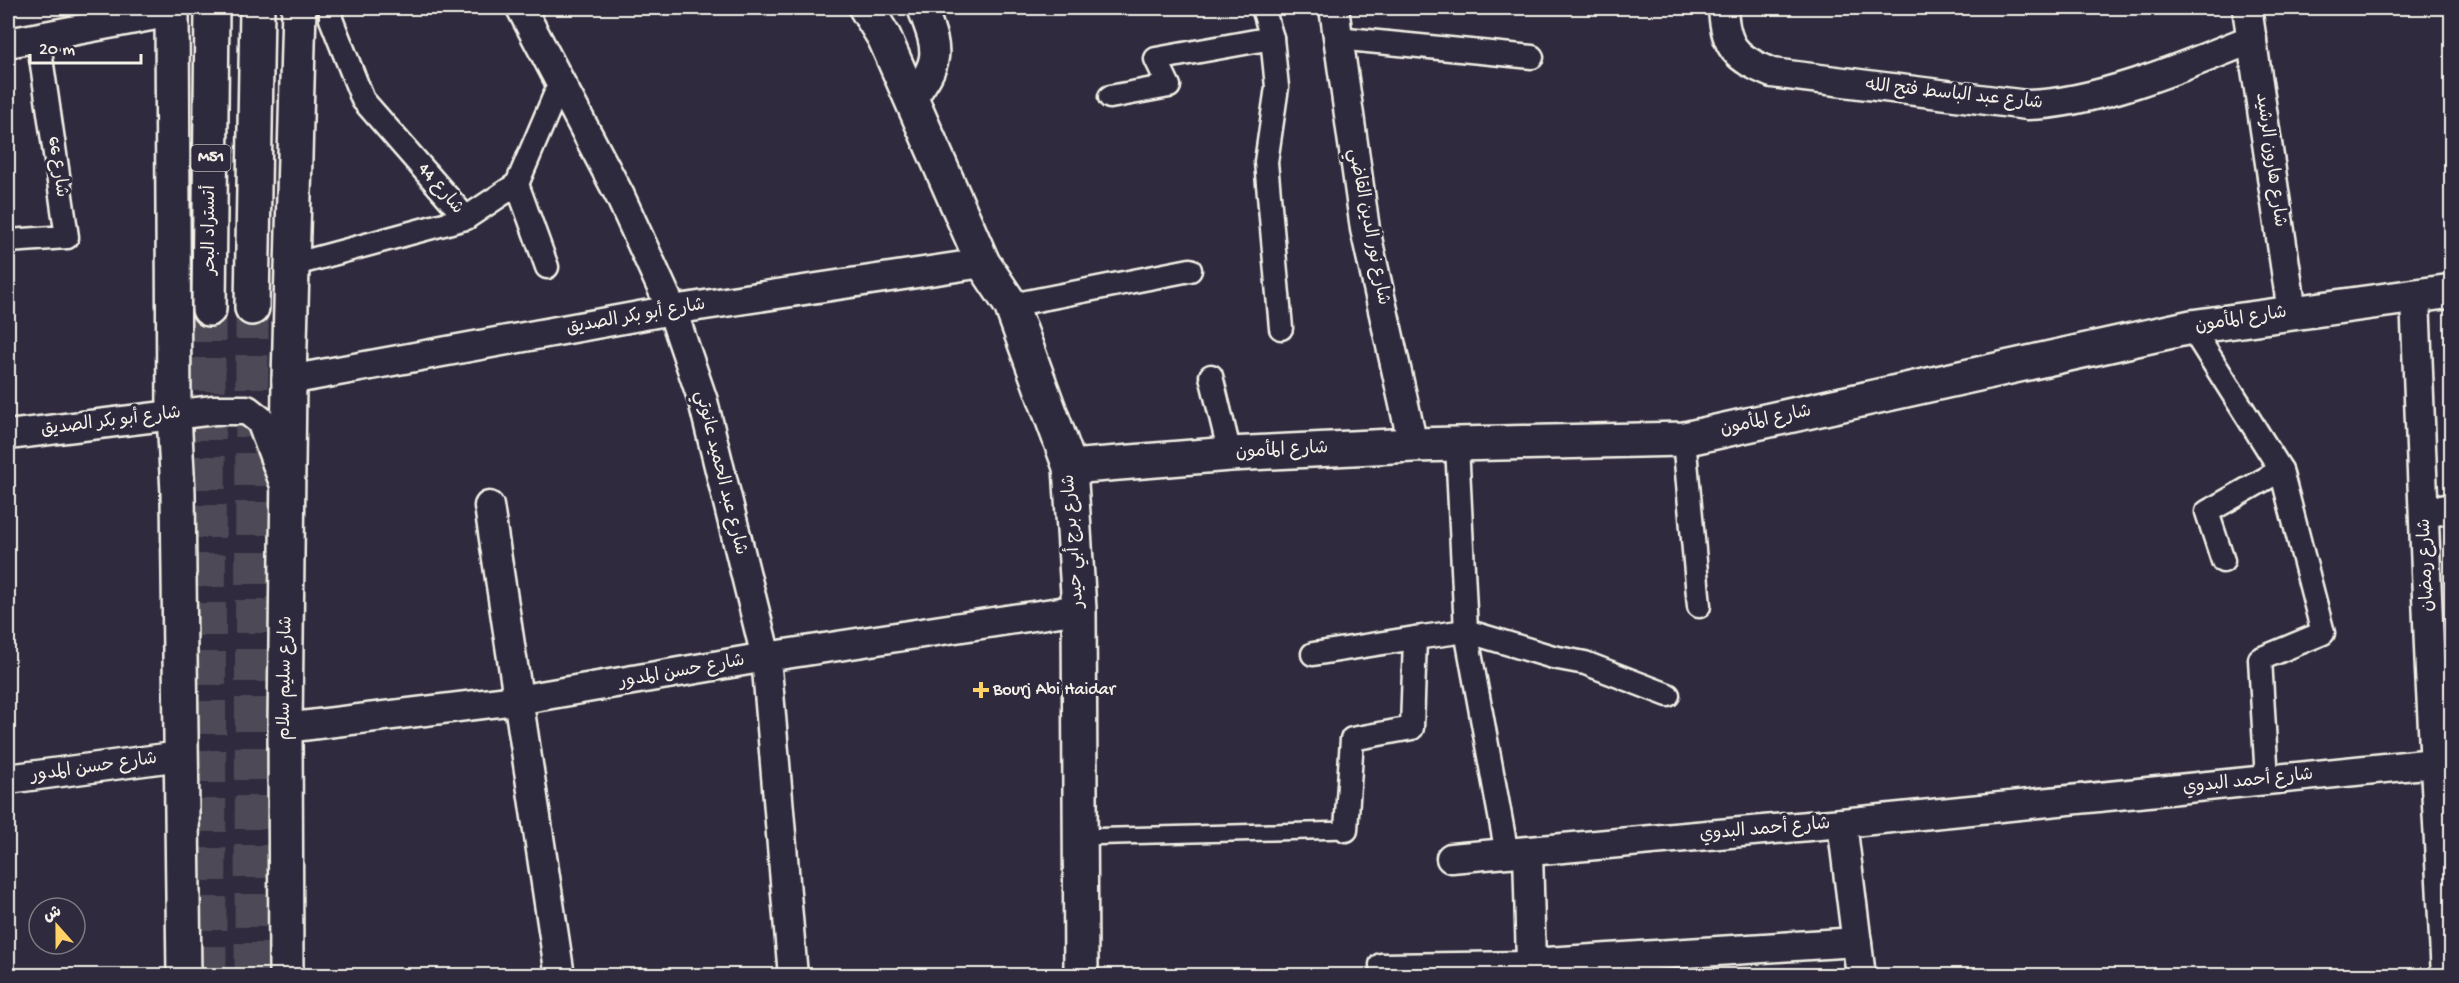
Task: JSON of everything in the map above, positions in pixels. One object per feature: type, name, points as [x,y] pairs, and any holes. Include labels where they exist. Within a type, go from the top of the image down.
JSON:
[{"type":"main road","name":"أتستراد البحر","points":[[209,309],[212,8]]},
{"type":"main road","name":"M51","points":[[252,308],[257,8]]},
{"type":"main road","name":"شارع سليم سلام","points":[[286,975],[285,728],[289,380],[298,8]]},
{"type":"main road","name":"شارع برج أبي حيدر","points":[[866,8],[884,37],[983,263],[1011,305],[1070,467],[1079,609],[1081,975]]},
{"type":"main road","points":[[156,11],[178,493],[183,975]]},
{"type":"main road","name":"شارع المأمون","points":[[1070,467],[1230,454],[1413,445],[1684,439],[2191,327],[2292,312],[2415,298],[2451,291]]},
{"type":"street","name":"شارع 44","points":[[292,265],[466,218],[363,100],[330,19],[331,8]]},
{"type":"street","name":"شارع عبد الحميد عانوتي","points":[[521,8],[620,196],[672,310],[703,401],[766,657],[793,975]]},
{"type":"street","points":[[911,100],[931,72],[935,60],[934,47],[922,8]]},
{"type":"street","points":[[1263,8],[1272,38],[1277,87],[1266,162],[1281,328]]},
{"type":"street","name":"شارع نور الدين القاضي","points":[[1334,8],[1365,229],[1413,445]]},
{"type":"street","name":"شارع عبد الباسط فتح الله","points":[[1724,8],[1729,41],[1735,54],[1750,64],[1772,73],[2027,105],[2054,105],[2084,97],[2193,62],[2252,39]]},
{"type":"street","name":"شارع هارون الرشيد","points":[[2247,8],[2292,312]]},
{"type":"street","points":[[8,43],[156,11]]},
{"type":"street","name":"شارع 66","points":[[8,241],[68,237],[38,38]]},
{"type":"street","points":[[1110,97],[1169,86],[1156,59],[1272,38]]},
{"type":"street","points":[[1337,38],[1532,57]]},
{"type":"street","points":[[466,218],[517,184],[560,82]]},
{"type":"street","points":[[517,184],[548,267]]},
{"type":"street","name":"شارع أبو بكر الصديق","points":[[289,380],[672,310],[983,263]]},
{"type":"street","points":[[1011,305],[1190,270]]},
{"type":"street","name":"شارع رمضان","points":[[2415,298],[2438,511],[2441,669],[2434,763],[2446,975]]},
{"type":"street","points":[[2191,327],[2281,470],[2323,633],[2260,659],[2267,780]]},
{"type":"street","points":[[1211,376],[1230,454]]},
{"type":"street","name":"شارع أبو بكر الصديق","points":[[8,435],[174,414],[214,410],[247,410],[261,421],[273,449],[288,498]]},
{"type":"street","points":[[1684,439],[1700,606]]},
{"type":"street","points":[[1457,445],[1466,631],[1517,853],[1531,963]]},
{"type":"street","points":[[2223,561],[2207,512],[2281,470]]},
{"type":"street","points":[[489,506],[560,975]]},
{"type":"street","name":"شارع حسن المدور","points":[[285,728],[517,700],[766,657],[1079,609]]},
{"type":"street","points":[[1313,654],[1466,631],[1552,657],[1585,663],[1668,695]]},
{"type":"street","points":[[1346,830],[1352,740],[1412,728],[1415,638]]},
{"type":"street","name":"شارع حسن المدور","points":[[8,779],[181,756]]},
{"type":"street","name":"شارع أحمد البدوي","points":[[1451,858],[1842,823],[2434,763]]},
{"type":"street","points":[[1842,823],[1861,975]]},
{"type":"street","points":[[1381,965],[1531,963],[1857,942]]},
{"type":"lane","points":[[1080,837],[1346,830]]},
{"type":"tunnel","points":[[251,976],[252,308]]},
{"type":"tunnel","points":[[209,309],[210,976]]},
{"type":"place","name":"Bourj Abi Haidar","points":[[981,690]]}]
